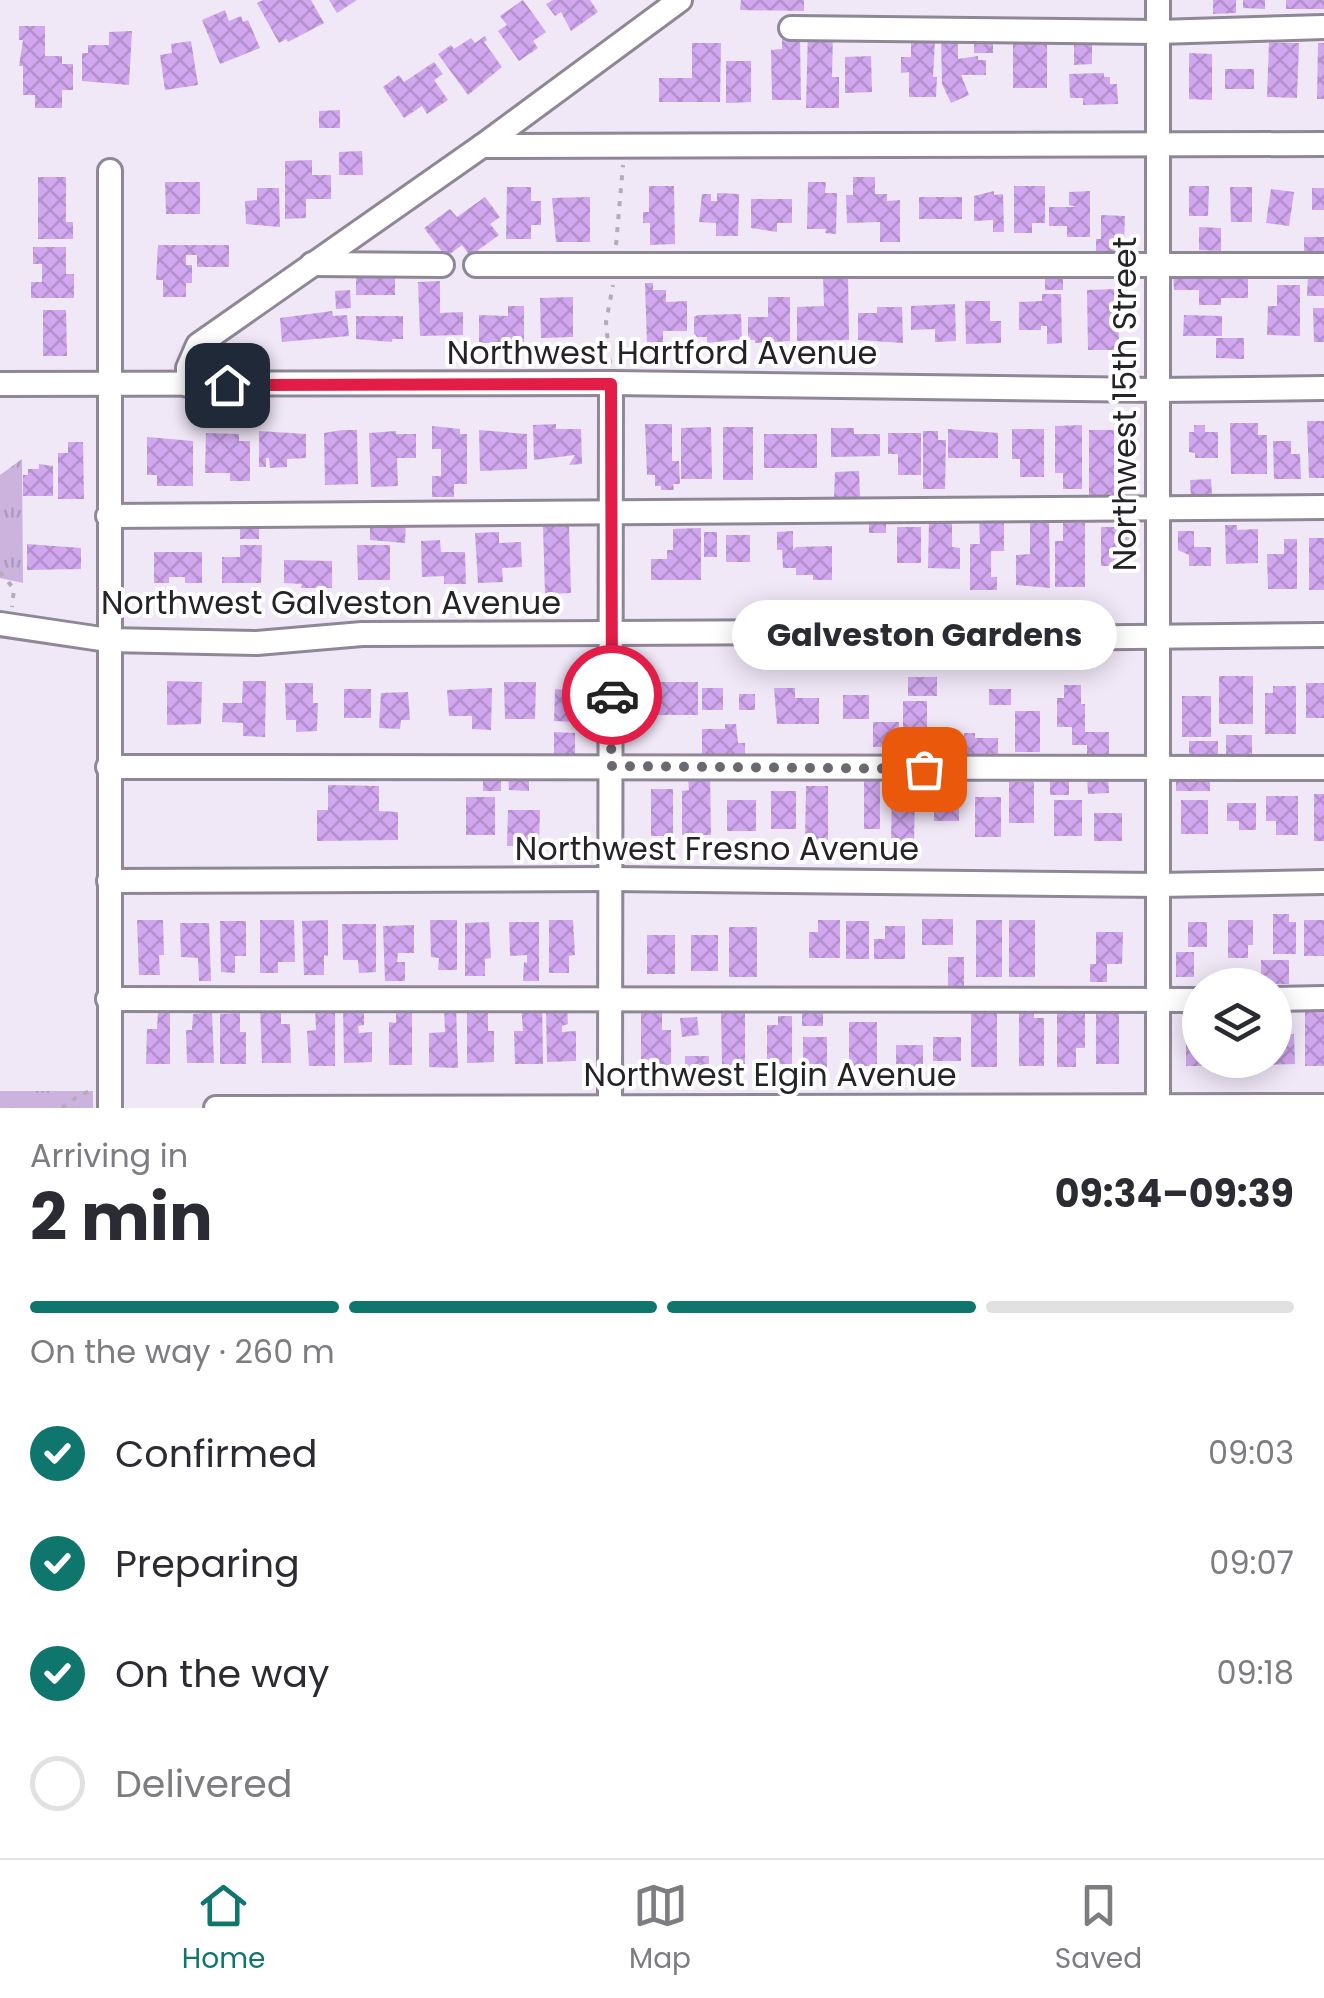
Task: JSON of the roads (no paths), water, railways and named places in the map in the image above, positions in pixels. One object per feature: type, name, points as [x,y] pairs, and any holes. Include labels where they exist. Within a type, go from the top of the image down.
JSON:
[{"type":"street","points":[[188,385],[188,368],[198,346],[482,146],[680,0]]},
{"type":"street","name":"Northwest 15th Street","points":[[1158,0],[1158,1107]]},
{"type":"street","points":[[792,28],[1158,32],[1324,28]]},
{"type":"street","points":[[482,146],[1324,144]]},
{"type":"street","points":[[110,171],[110,1096]]},
{"type":"street","points":[[312,264],[442,264]]},
{"type":"street","points":[[476,264],[1324,266]]},
{"type":"street","name":"Northwest Hartford Avenue","points":[[0,384],[1324,388]]},
{"type":"street","points":[[610,1108],[611,384]]},
{"type":"street","points":[[108,516],[1324,507]]},
{"type":"street","name":"Northwest Galveston Avenue","points":[[4,625],[108,640],[257,643],[362,634],[846,632],[932,640],[1324,635]]},
{"type":"street","points":[[108,768],[1324,768]]},
{"type":"street","name":"Northwest Fresno Avenue","points":[[109,881],[1158,885],[1324,882]]},
{"type":"street","points":[[108,998],[1182,1000]]},
{"type":"street","points":[[1292,998],[1324,998]]},
{"type":"street","name":"Northwest Elgin Avenue","points":[[216,1108],[1324,1106]]},
{"type":"place","name":"Galveston Gardens","points":[[924,769]]}]
